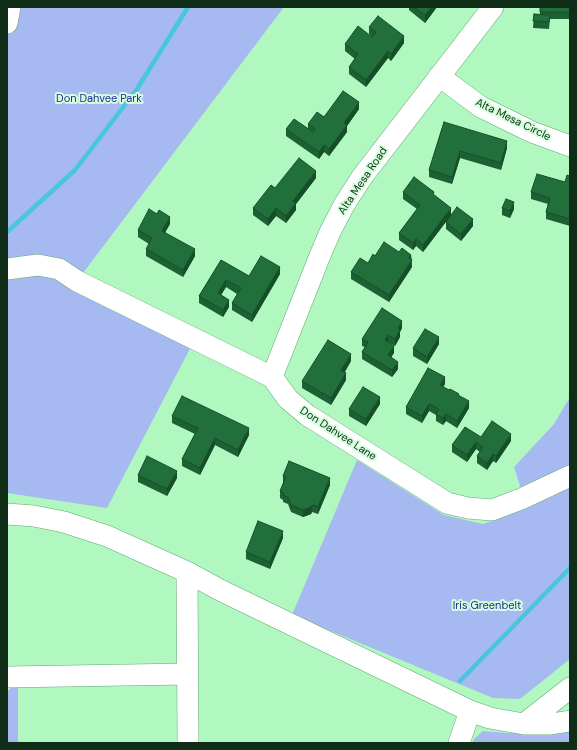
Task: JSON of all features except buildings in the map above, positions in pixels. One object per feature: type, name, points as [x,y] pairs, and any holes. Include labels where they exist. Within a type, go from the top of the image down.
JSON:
[{"type":"street","points":[[7,23],[10,7]]},
{"type":"street","name":"Alta Mesa Road","points":[[272,377],[319,258],[344,205],[362,177],[492,7]]},
{"type":"street","name":"Alta Mesa Circle","points":[[439,76],[481,107],[532,132],[570,146]]},
{"type":"street","name":"Don Dahvee Lane","points":[[7,269],[38,265],[59,269],[77,281],[272,377],[288,399],[307,416],[447,502],[468,508],[492,510],[521,500],[570,476]]},
{"type":"street","points":[[7,514],[34,516],[67,523],[100,534],[187,572],[220,590],[470,711],[490,718],[524,724],[551,724],[570,721]]},
{"type":"street","points":[[187,572],[188,743]]},
{"type":"street","points":[[7,677],[187,674]]},
{"type":"street","points":[[524,724],[570,688]]},
{"type":"street","points":[[459,743],[470,711]]},
{"type":"green space","name":"Don Dahvee Park","points":[[7,7],[284,7],[77,281],[195,339],[107,508],[7,493]]},
{"type":"green space","name":"Iris Greenbelt","points":[[570,397],[570,659],[520,699],[493,698],[292,615],[357,460],[444,515],[483,524],[527,508],[514,467],[554,424]]},
{"type":"green space","points":[[17,685],[18,743],[7,743],[7,692]]},
{"type":"green space","points":[[483,731],[508,733],[547,733],[570,731],[570,743],[472,743]]},
{"type":"waterway","points":[[7,232],[75,170],[137,89],[188,7]]},
{"type":"waterway","points":[[460,681],[570,568]]}]
